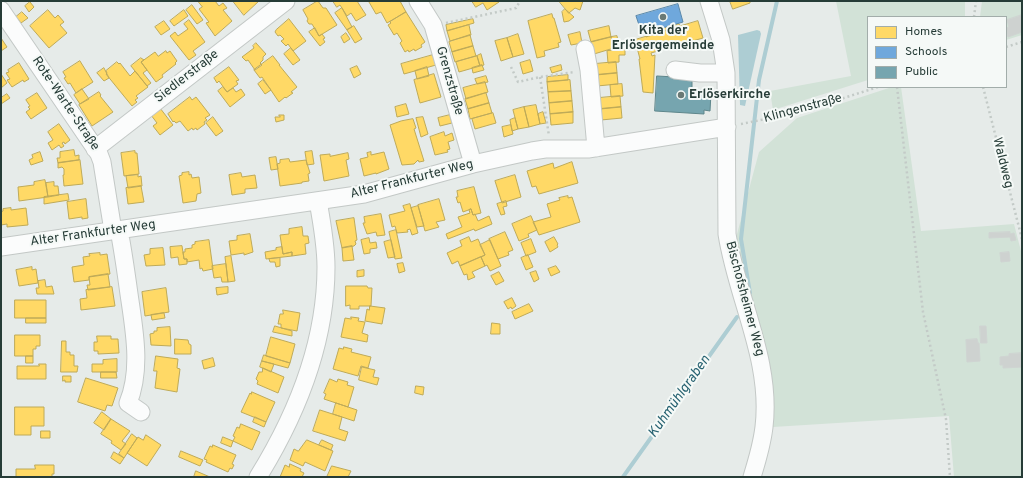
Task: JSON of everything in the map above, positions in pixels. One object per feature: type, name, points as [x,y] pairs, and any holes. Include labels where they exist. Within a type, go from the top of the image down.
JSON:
[{"type":"street","name":"Grenzstraße","points":[[418,1],[433,25],[473,164]]},
{"type":"street","name":"Bischofsheimer Weg","points":[[709,1],[721,40],[726,74],[727,234],[737,282],[759,354],[765,393],[765,426],[760,452],[752,477]]},
{"type":"street","name":"Siedlerstraße","points":[[95,149],[282,3]]},
{"type":"street","name":"Rote-Warte-Straße","points":[[1,10],[95,149],[102,162],[133,324],[135,347],[134,377],[128,403],[141,412]]},
{"type":"street","points":[[584,49],[589,70],[596,148]]},
{"type":"street","points":[[675,70],[726,74]]},
{"type":"street","name":"Alter Frankfurter Weg","points":[[1,247],[371,192],[473,164],[532,151],[550,149],[581,150],[727,127]]},
{"type":"street","points":[[258,477],[278,443],[299,399],[312,362],[319,333],[325,299],[326,267],[318,201]]},
{"type":"path","points":[[433,25],[516,8],[520,1]]},
{"type":"path","points":[[974,16],[976,1]]},
{"type":"path","points":[[1007,47],[1022,42]]},
{"type":"path","points":[[511,67],[518,82],[563,74]]},
{"type":"path","points":[[540,77],[550,149]]},
{"type":"path","name":"Klingenstraße","points":[[727,127],[800,112],[875,88]]},
{"type":"path","points":[[897,88],[923,312],[946,419],[950,477]]},
{"type":"path","name":"Waldweg","points":[[983,88],[1022,239]]},
{"type":"green space","points":[[836,1],[965,1],[965,16],[867,16],[867,80],[773,110],[770,91],[851,76]]},
{"type":"green space","points":[[982,1],[1022,1],[1022,35],[1007,40],[1007,16],[980,16]]},
{"type":"green space","points":[[889,88],[901,88],[921,231],[1014,224],[1022,255],[1022,477],[954,477],[949,416],[773,427],[768,383],[733,249],[759,152],[797,118]]},
{"type":"water","points":[[757,30],[760,31],[761,34],[745,106],[740,105],[738,35]]},
{"type":"building: Homes","points":[[198,1],[215,1],[219,6],[223,3],[227,8],[223,10],[232,21],[215,36],[206,23],[209,22],[199,9],[202,7]]},
{"type":"building: Homes","points":[[233,1],[259,1],[244,15]]},
{"type":"building: Homes","points":[[318,1],[323,8],[326,8],[337,25],[319,36],[312,24],[309,24],[307,21],[308,19],[303,10]]},
{"type":"building: Homes","points":[[333,1],[357,1],[366,15],[356,21],[351,13],[347,16],[340,5],[337,7]]},
{"type":"building: Homes","points":[[400,1],[406,12],[387,23],[381,12],[376,14],[369,2]]},
{"type":"building: Homes","points":[[472,1],[499,2],[487,10],[483,3],[476,7]]},
{"type":"building: Homes","points":[[559,1],[583,1],[580,10],[575,8],[569,13]]},
{"type":"building: Homes","points":[[730,1],[750,1],[750,3],[733,9]]},
{"type":"building: Homes","points":[[30,2],[34,7],[29,12],[25,6]]},
{"type":"building: Homes","points":[[192,5],[203,20],[197,24],[186,10]]},
{"type":"building: Homes","points":[[342,8],[352,27],[347,30],[335,13]]},
{"type":"building: Homes","points":[[565,9],[574,17],[569,21],[564,22],[562,12]]},
{"type":"building: Homes","points":[[48,10],[55,18],[58,15],[64,22],[60,25],[67,33],[49,48],[30,26]]},
{"type":"building: Homes","points":[[184,10],[188,16],[174,26],[170,21]]},
{"type":"building: Homes","points":[[22,12],[28,18],[21,23],[16,17]]},
{"type":"building: Homes","points":[[406,12],[425,42],[421,45],[422,47],[415,51],[414,49],[409,52],[408,50],[405,52],[400,43],[402,41],[397,33],[394,35],[388,25],[391,23],[390,22]]},
{"type":"building: Homes","points":[[552,14],[561,42],[558,43],[559,47],[544,51],[545,56],[537,58],[528,21]]},
{"type":"building: Homes","points":[[289,19],[306,41],[293,51],[288,44],[286,46],[281,41],[284,39],[280,35],[278,36],[275,32]]},
{"type":"building: Homes","points":[[473,19],[474,23],[447,31],[446,25]]},
{"type":"building: Homes","points":[[189,20],[205,42],[193,51],[196,55],[189,60],[170,36],[175,32],[178,36],[188,29],[184,24]]},
{"type":"building: Homes","points":[[164,21],[170,29],[161,35],[155,27]]},
{"type":"building: Homes","points":[[698,21],[703,38],[651,53],[652,56],[655,55],[653,93],[643,92],[640,59],[635,40]]},
{"type":"building: Homes","points":[[679,24],[680,26],[646,37],[645,33]]},
{"type":"building: Homes","points":[[469,25],[471,35],[450,41],[447,31]]},
{"type":"building: Homes","points":[[354,26],[362,39],[355,43],[347,30]]},
{"type":"building: Homes","points":[[609,26],[611,37],[591,42],[588,31]]},
{"type":"building: Homes","points":[[315,28],[319,36],[322,34],[325,38],[323,39],[325,42],[320,46],[309,32]]},
{"type":"building: Homes","points":[[580,32],[582,43],[571,45],[568,35]]},
{"type":"building: Homes","points":[[346,33],[350,39],[344,43],[341,37]]},
{"type":"building: Homes","points":[[518,34],[524,54],[513,57],[507,38]]},
{"type":"building: Homes","points":[[470,35],[473,46],[452,52],[449,42]]},
{"type":"building: Homes","points":[[617,36],[619,45],[614,46],[611,37]]},
{"type":"building: Homes","points":[[611,37],[614,48],[594,54],[591,42]]},
{"type":"building: Homes","points":[[1,38],[7,47],[1,51]]},
{"type":"building: Homes","points":[[507,38],[513,57],[501,61],[495,41]]},
{"type":"building: Homes","points":[[256,43],[266,54],[260,63],[262,65],[255,70],[248,60],[246,61],[242,57],[254,48],[253,46]]},
{"type":"building: Homes","points":[[473,46],[476,56],[455,62],[452,52]]},
{"type":"building: Homes","points":[[291,48],[300,60],[293,65],[284,54]]},
{"type":"building: Homes","points":[[625,50],[625,55],[619,55],[619,62],[608,63],[607,51]]},
{"type":"building: Homes","points":[[166,51],[167,53],[170,51],[177,61],[175,63],[176,64],[162,75],[163,77],[156,82],[141,62],[155,52],[158,56]]},
{"type":"building: Homes","points":[[481,54],[484,65],[480,66],[477,56]]},
{"type":"building: Homes","points":[[433,55],[436,65],[404,74],[401,64]]},
{"type":"building: Homes","points":[[273,56],[297,87],[291,92],[293,93],[279,102],[262,77],[260,78],[254,70]]},
{"type":"building: Homes","points":[[477,56],[480,66],[459,72],[456,62]]},
{"type":"building: Homes","points":[[141,58],[144,60],[141,62],[147,70],[143,73],[151,83],[147,86],[131,66]]},
{"type":"building: Homes","points":[[530,60],[533,71],[523,74],[520,63]]},
{"type":"building: Homes","points":[[80,61],[93,82],[76,93],[70,83],[68,84],[64,78],[66,77],[63,72]]},
{"type":"building: Homes","points":[[117,62],[119,64],[120,63],[130,76],[135,71],[148,87],[136,96],[138,98],[135,100],[137,102],[132,106],[106,74],[106,71]]},
{"type":"building: Homes","points":[[616,62],[617,73],[596,75],[595,64]]},
{"type":"building: Homes","points":[[19,63],[29,79],[24,82],[23,80],[12,87],[7,80],[10,79],[6,73]]},
{"type":"building: Homes","points":[[482,65],[484,70],[473,73],[472,68]]},
{"type":"building: Homes","points":[[561,65],[562,70],[552,73],[550,68]]},
{"type":"building: Homes","points":[[357,66],[361,74],[354,78],[350,69]]},
{"type":"building: Homes","points":[[229,67],[239,80],[236,81],[238,84],[227,92],[219,81],[217,83],[214,78]]},
{"type":"building: Homes","points":[[427,67],[429,76],[417,79],[415,71]]},
{"type":"building: Homes","points":[[104,68],[109,78],[104,81],[97,73]]},
{"type":"building: Homes","points":[[617,73],[618,84],[597,86],[596,75]]},
{"type":"building: Homes","points":[[1,74],[7,83],[1,88]]},
{"type":"building: Homes","points":[[434,74],[441,97],[420,103],[414,80]]},
{"type":"building: Homes","points":[[568,75],[568,80],[547,82],[547,77]]},
{"type":"building: Homes","points":[[486,76],[488,82],[477,84],[475,79]]},
{"type":"building: Homes","points":[[263,80],[271,90],[265,94],[258,84]]},
{"type":"building: Homes","points":[[570,80],[571,91],[548,92],[547,82]]},
{"type":"building: Homes","points":[[485,82],[488,92],[466,99],[463,88]]},
{"type":"building: Homes","points":[[622,84],[623,96],[611,97],[610,85]]},
{"type":"building: Homes","points":[[223,87],[227,92],[233,88],[236,92],[241,89],[245,95],[230,107],[218,91]]},
{"type":"building: Homes","points":[[82,89],[89,99],[80,104],[74,95]]},
{"type":"building: Homes","points":[[571,91],[572,101],[549,103],[548,92]]},
{"type":"building: Homes","points":[[99,92],[101,95],[100,96],[113,112],[92,126],[79,105]]},
{"type":"building: Homes","points":[[37,93],[47,108],[31,119],[26,112],[30,109],[28,107],[30,106],[26,100]]},
{"type":"building: Homes","points":[[486,93],[489,103],[468,109],[465,99]]},
{"type":"building: Homes","points":[[7,94],[10,98],[1,104],[1,98]]},
{"type":"building: Homes","points":[[620,96],[621,107],[600,109],[599,98]]},
{"type":"building: Homes","points":[[190,97],[192,100],[196,97],[210,115],[205,118],[207,120],[204,122],[205,124],[197,130],[196,128],[193,130],[192,128],[188,131],[180,121],[176,123],[174,121],[173,122],[168,114]]},
{"type":"building: Homes","points":[[572,101],[573,112],[550,114],[549,103]]},
{"type":"building: Homes","points":[[489,103],[492,113],[470,119],[468,109]]},
{"type":"building: Homes","points":[[406,104],[409,114],[397,117],[395,107]]},
{"type":"building: Homes","points":[[536,105],[540,124],[529,127],[524,107]]},
{"type":"building: Homes","points":[[524,107],[529,127],[518,129],[513,110]]},
{"type":"building: Homes","points":[[621,107],[622,118],[601,120],[600,109]]},
{"type":"building: Homes","points":[[160,108],[173,125],[160,135],[153,126],[157,123],[151,115]]},
{"type":"building: Homes","points":[[543,112],[546,123],[540,124],[538,114]]},
{"type":"building: Homes","points":[[573,112],[573,123],[551,125],[550,114]]},
{"type":"building: Homes","points":[[493,113],[496,123],[475,129],[472,119]]},
{"type":"building: Homes","points":[[279,115],[284,115],[284,120],[276,122],[275,117],[280,117]]},
{"type":"building: Homes","points":[[450,115],[452,123],[440,126],[438,118]]},
{"type":"building: Homes","points":[[213,117],[223,131],[216,136],[206,123]]},
{"type":"building: Homes","points":[[423,117],[428,134],[421,137],[416,118]]},
{"type":"building: Homes","points":[[515,118],[518,129],[512,131],[510,120]]},
{"type":"building: Homes","points":[[413,119],[416,128],[414,129],[424,161],[419,162],[418,160],[414,164],[402,165],[390,125]]},
{"type":"building: Homes","points":[[59,124],[70,140],[65,144],[64,142],[62,143],[64,146],[61,148],[59,145],[52,150],[48,143],[53,140],[48,132]]},
{"type":"building: Homes","points":[[511,125],[513,134],[504,137],[502,127]]},
{"type":"building: Homes","points":[[444,132],[445,136],[452,133],[454,140],[448,142],[450,149],[447,150],[448,152],[435,155],[430,137]]},
{"type":"building: Homes","points":[[74,150],[75,156],[79,155],[79,160],[58,163],[57,158],[60,158],[60,152]]},
{"type":"building: Homes","points":[[135,151],[135,153],[137,153],[139,174],[124,176],[121,153]]},
{"type":"building: Homes","points":[[312,151],[314,164],[307,165],[305,152]]},
{"type":"building: Homes","points":[[40,152],[43,161],[31,165],[29,160],[33,158],[32,155]]},
{"type":"building: Homes","points":[[371,152],[371,155],[384,152],[389,169],[376,174],[364,176],[360,159],[368,157],[367,153]]},
{"type":"building: Homes","points":[[348,153],[349,159],[346,160],[349,176],[324,181],[320,155],[330,154],[330,156]]},
{"type":"building: Homes","points":[[276,157],[278,169],[271,170],[269,158]]},
{"type":"building: Homes","points":[[289,159],[290,162],[306,160],[310,173],[308,174],[309,181],[280,186],[277,164],[280,163],[280,160]]},
{"type":"building: Homes","points":[[80,160],[83,184],[64,186],[64,169],[62,167],[58,168],[58,163]]},
{"type":"building: Homes","points":[[572,162],[578,183],[539,194],[536,186],[532,187],[527,171],[553,163],[554,168]]},
{"type":"building: Homes","points":[[189,172],[189,175],[191,174],[192,178],[199,177],[201,193],[197,194],[196,201],[183,203],[179,176],[182,175],[182,173]]},
{"type":"building: Homes","points":[[241,173],[242,177],[255,175],[257,188],[245,189],[245,193],[232,195],[229,175]]},
{"type":"building: Homes","points":[[138,175],[138,177],[141,176],[142,186],[128,188],[126,176]]},
{"type":"building: Homes","points":[[515,175],[521,197],[502,203],[495,181]]},
{"type":"building: Homes","points":[[45,180],[48,197],[19,201],[18,187],[34,185],[34,182]]},
{"type":"building: Homes","points":[[54,182],[54,186],[58,186],[59,195],[48,197],[46,183]]},
{"type":"building: Homes","points":[[141,186],[144,202],[128,204],[126,188]]},
{"type":"building: Homes","points":[[474,187],[481,213],[473,215],[471,209],[463,212],[460,202],[458,203],[456,197],[458,197],[457,191]]},
{"type":"building: Homes","points":[[68,194],[69,200],[44,204],[44,197]]},
{"type":"building: Homes","points":[[568,196],[568,198],[572,197],[580,222],[539,235],[533,222],[551,217],[547,204],[560,200],[559,198]]},
{"type":"building: Homes","points":[[86,199],[88,218],[82,219],[82,217],[69,219],[67,202]]},
{"type":"building: Homes","points":[[439,199],[445,220],[436,222],[439,227],[425,231],[418,205]]},
{"type":"building: Homes","points":[[506,201],[507,206],[503,207],[505,214],[501,215],[497,204]]},
{"type":"building: Homes","points":[[410,204],[418,233],[412,235],[410,229],[407,230],[408,232],[397,233],[395,226],[392,227],[389,215],[405,211],[403,206]]},
{"type":"building: Homes","points":[[418,206],[424,226],[417,227],[411,208]]},
{"type":"building: Homes","points":[[11,208],[11,210],[26,208],[28,225],[7,227],[7,224],[1,225],[1,212],[3,209]]},
{"type":"building: Homes","points":[[471,209],[473,215],[475,214],[478,221],[489,216],[492,224],[448,239],[446,234],[462,227],[458,217],[470,213],[469,210]]},
{"type":"building: Homes","points":[[381,214],[385,235],[377,236],[376,232],[367,234],[363,223],[365,223],[364,217]]},
{"type":"building: Homes","points":[[531,216],[537,230],[528,234],[529,237],[519,241],[512,224]]},
{"type":"building: Homes","points":[[354,218],[357,240],[355,241],[356,244],[354,246],[342,248],[336,221]]},
{"type":"building: Homes","points":[[302,227],[303,236],[308,236],[309,243],[305,244],[306,254],[292,256],[292,252],[283,254],[280,235],[289,234],[289,229]]},
{"type":"building: Homes","points":[[396,230],[402,258],[395,259],[389,232]]},
{"type":"building: Homes","points":[[505,232],[513,250],[508,252],[509,255],[498,259],[489,239]]},
{"type":"building: Homes","points":[[250,234],[253,252],[244,255],[244,253],[231,255],[229,241],[237,240],[237,236]]},
{"type":"building: Homes","points":[[469,237],[471,242],[478,239],[485,255],[460,266],[458,261],[452,264],[447,253],[462,246],[460,241]]},
{"type":"building: Homes","points":[[554,237],[558,247],[550,252],[545,242]]},
{"type":"building: Homes","points":[[369,238],[370,243],[376,242],[377,248],[370,249],[370,253],[364,254],[361,240]]},
{"type":"building: Homes","points":[[531,239],[536,252],[526,256],[521,243]]},
{"type":"building: Homes","points":[[209,240],[213,269],[203,271],[202,268],[200,269],[199,260],[187,262],[187,259],[184,259],[183,252],[185,252],[185,249],[192,248],[192,245],[195,244],[195,242]]},
{"type":"building: Homes","points":[[391,240],[395,257],[388,258],[384,242]]},
{"type":"building: Homes","points":[[490,240],[501,266],[490,271],[487,265],[485,266],[481,257],[485,255],[480,245]]},
{"type":"building: Homes","points":[[182,246],[184,259],[187,259],[187,264],[179,265],[178,257],[171,258],[170,247]]},
{"type":"building: Homes","points":[[352,246],[354,260],[343,261],[342,248]]},
{"type":"building: Homes","points":[[282,247],[283,254],[292,252],[292,256],[266,259],[265,252]]},
{"type":"building: Homes","points":[[163,248],[165,265],[146,266],[144,255],[150,254],[150,249]]},
{"type":"building: Homes","points":[[100,253],[100,255],[107,254],[110,274],[89,277],[89,280],[74,282],[72,267],[84,265],[83,257],[90,256],[89,254]]},
{"type":"building: Homes","points":[[528,255],[533,267],[526,270],[521,258]]},
{"type":"building: Homes","points":[[231,256],[235,281],[228,282],[225,257]]},
{"type":"building: Homes","points":[[481,257],[485,266],[472,272],[475,277],[468,280],[467,274],[464,275],[460,266]]},
{"type":"building: Homes","points":[[280,258],[280,266],[276,267],[275,262],[270,262],[269,259]]},
{"type":"building: Homes","points":[[403,263],[405,271],[399,273],[397,264]]},
{"type":"building: Homes","points":[[226,264],[228,282],[222,282],[221,277],[214,278],[212,266]]},
{"type":"building: Homes","points":[[556,266],[560,272],[551,276],[548,269]]},
{"type":"building: Homes","points":[[32,267],[32,270],[36,269],[38,283],[19,286],[16,270]]},
{"type":"building: Homes","points":[[364,270],[364,276],[357,277],[357,271]]},
{"type":"building: Homes","points":[[536,271],[539,279],[534,282],[530,273]]},
{"type":"building: Homes","points":[[499,272],[504,281],[496,285],[491,276]]},
{"type":"building: Homes","points":[[108,274],[110,287],[88,290],[87,285],[90,285],[89,277]]},
{"type":"building: Homes","points":[[45,280],[46,287],[52,286],[54,294],[37,294],[36,288],[39,288],[38,281]]},
{"type":"building: Homes","points":[[346,286],[367,286],[368,288],[372,288],[371,306],[359,306],[359,309],[350,309],[350,305],[346,306]]},
{"type":"building: Homes","points":[[112,287],[115,306],[81,310],[80,299],[87,298],[86,290]]},
{"type":"building: Homes","points":[[228,287],[228,293],[217,295],[216,288]]},
{"type":"building: Homes","points":[[166,288],[169,312],[145,316],[142,292]]},
{"type":"building: Homes","points":[[512,298],[516,306],[512,309],[511,307],[508,309],[504,302]]},
{"type":"building: Homes","points":[[15,300],[46,300],[46,318],[15,318]]},
{"type":"building: Homes","points":[[529,304],[533,311],[515,319],[512,312]]},
{"type":"building: Homes","points":[[370,306],[385,308],[382,324],[365,321],[367,309],[369,310]]},
{"type":"building: Homes","points":[[283,310],[300,313],[297,331],[281,328],[281,324],[278,324],[280,314],[283,314]]},
{"type":"building: Homes","points":[[164,313],[165,318],[152,320],[151,315]]},
{"type":"building: Homes","points":[[351,317],[359,318],[358,321],[365,322],[362,333],[368,335],[367,342],[341,337],[345,318],[351,319]]},
{"type":"building: Homes","points":[[26,318],[46,318],[46,323],[26,323]]},
{"type":"building: Homes","points":[[492,323],[500,324],[500,334],[491,334]]},
{"type":"building: Homes","points":[[275,326],[292,331],[292,336],[273,332]]},
{"type":"building: Homes","points":[[170,327],[171,346],[151,345],[150,334],[157,331],[157,328]]},
{"type":"building: Homes","points":[[15,335],[40,335],[40,346],[36,346],[36,349],[33,349],[33,356],[15,356]]},
{"type":"building: Homes","points":[[97,336],[111,336],[111,339],[118,339],[119,353],[98,354],[98,351],[94,351],[94,342],[97,342]]},
{"type":"building: Homes","points":[[271,337],[295,344],[290,363],[266,356]]},
{"type":"building: Homes","points":[[175,339],[188,340],[189,344],[191,345],[191,354],[175,354]]},
{"type":"building: Homes","points":[[62,341],[66,341],[66,352],[70,352],[70,355],[74,355],[74,366],[78,366],[77,372],[61,372]]},
{"type":"building: Homes","points":[[344,347],[352,349],[351,352],[371,357],[368,368],[361,366],[358,376],[333,369],[339,348],[343,349]]},
{"type":"building: Homes","points":[[264,355],[290,363],[288,368],[262,361]]},
{"type":"building: Homes","points":[[26,356],[33,356],[33,363],[26,363]]},
{"type":"building: Homes","points":[[156,356],[178,359],[177,368],[180,369],[177,392],[155,388],[157,371],[154,371]]},
{"type":"building: Homes","points":[[213,358],[215,366],[204,369],[202,361]]},
{"type":"building: Homes","points":[[117,359],[117,372],[92,372],[92,364],[103,364],[103,360]]},
{"type":"building: Homes","points":[[262,361],[274,364],[271,372],[260,367]]},
{"type":"building: Homes","points":[[39,364],[46,364],[46,379],[17,379],[17,366],[39,366]]},
{"type":"building: Homes","points":[[362,367],[375,370],[373,377],[379,378],[377,385],[359,380]]},
{"type":"building: Homes","points":[[263,368],[284,377],[278,393],[257,384],[258,381],[256,379],[259,372],[262,372]]},
{"type":"building: Homes","points":[[101,372],[116,372],[117,378],[101,378]]},
{"type":"building: Homes","points":[[63,376],[71,376],[71,382],[65,382],[65,380],[63,381]]},
{"type":"building: Homes","points":[[86,378],[118,388],[112,406],[107,405],[105,411],[78,402]]},
{"type":"building: Homes","points":[[330,379],[337,382],[338,379],[348,382],[347,385],[354,387],[348,407],[324,399],[326,394],[324,393]]},
{"type":"building: Homes","points":[[416,386],[424,387],[423,395],[415,393]]},
{"type":"building: Homes","points":[[252,392],[275,402],[266,422],[241,412],[250,393],[251,394]]},
{"type":"building: Homes","points":[[336,403],[357,410],[354,421],[333,414]]},
{"type":"building: Homes","points":[[15,407],[44,407],[44,426],[31,426],[31,435],[15,435]]},
{"type":"building: Homes","points":[[320,410],[342,417],[339,429],[348,432],[345,441],[313,431]]},
{"type":"building: Homes","points":[[102,412],[111,419],[104,430],[94,423]]},
{"type":"building: Homes","points":[[255,417],[266,422],[264,427],[253,422]]},
{"type":"building: Homes","points":[[111,419],[130,431],[122,441],[126,444],[121,450],[111,443],[112,441],[101,434]]},
{"type":"building: Homes","points":[[241,424],[260,432],[252,450],[233,441],[235,437],[233,436],[237,427],[239,428]]},
{"type":"building: Homes","points":[[41,431],[50,431],[50,438],[41,438]]},
{"type":"building: Homes","points":[[132,434],[137,438],[124,458],[119,454]]},
{"type":"building: Homes","points":[[146,435],[161,445],[147,466],[127,453],[138,437],[143,440]]},
{"type":"building: Homes","points":[[223,437],[233,441],[231,447],[221,443]]},
{"type":"building: Homes","points":[[307,440],[333,451],[325,471],[305,462],[303,466],[290,460],[294,449],[298,451]]},
{"type":"building: Homes","points":[[322,440],[333,445],[331,450],[319,445]]},
{"type":"building: Homes","points":[[213,445],[236,455],[232,464],[234,465],[228,472],[206,462],[207,460],[204,459],[210,446],[212,447]]},
{"type":"building: Homes","points":[[181,451],[203,460],[200,466],[179,457]]},
{"type":"building: Homes","points":[[114,452],[124,458],[120,464],[111,458]]},
{"type":"building: Homes","points":[[290,464],[301,469],[300,471],[304,473],[302,477],[280,477],[285,465],[289,467]]},
{"type":"building: Homes","points":[[35,465],[54,465],[54,474],[52,474],[52,477],[16,477],[16,469],[35,469]]},
{"type":"building: Homes","points":[[332,466],[351,471],[348,477],[327,477]]},
{"type":"building: Homes","points":[[196,471],[210,477],[194,477]]},
{"type":"building: Schools","points":[[678,4],[683,22],[642,34],[636,16]]},
{"type":"building: Public","points":[[657,76],[692,78],[692,89],[705,90],[705,93],[711,93],[710,111],[704,110],[704,114],[655,111]]},
{"type":"building: Other","points":[[1022,15],[1022,32],[1008,37],[1007,28],[1009,27],[1007,20]]},
{"type":"building: Other","points":[[1010,232],[1010,234],[1014,233],[1016,240],[1011,241],[1010,237],[989,238],[989,233]]},
{"type":"building: Other","points":[[1009,252],[1010,261],[1001,262],[1000,253]]},
{"type":"building: Other","points":[[980,326],[986,326],[987,343],[981,343]]},
{"type":"building: Other","points":[[977,339],[979,343],[980,361],[967,362],[966,340]]},
{"type":"building: Other","points":[[1022,353],[1022,367],[1003,368],[1003,365],[1000,365],[1000,357],[1009,356],[1009,354]]},
{"type":"waterway","name":"Kuhmühlgraben","points":[[750,293],[741,239],[759,80],[777,1]]},
{"type":"waterway","name":"Kuhmühlgraben","points":[[623,477],[737,317]]},
{"type":"place","name":"Kita der Erlösergemeinde","points":[[663,17]]},
{"type":"place","name":"Erlöserkirche","points":[[681,95]]}]
